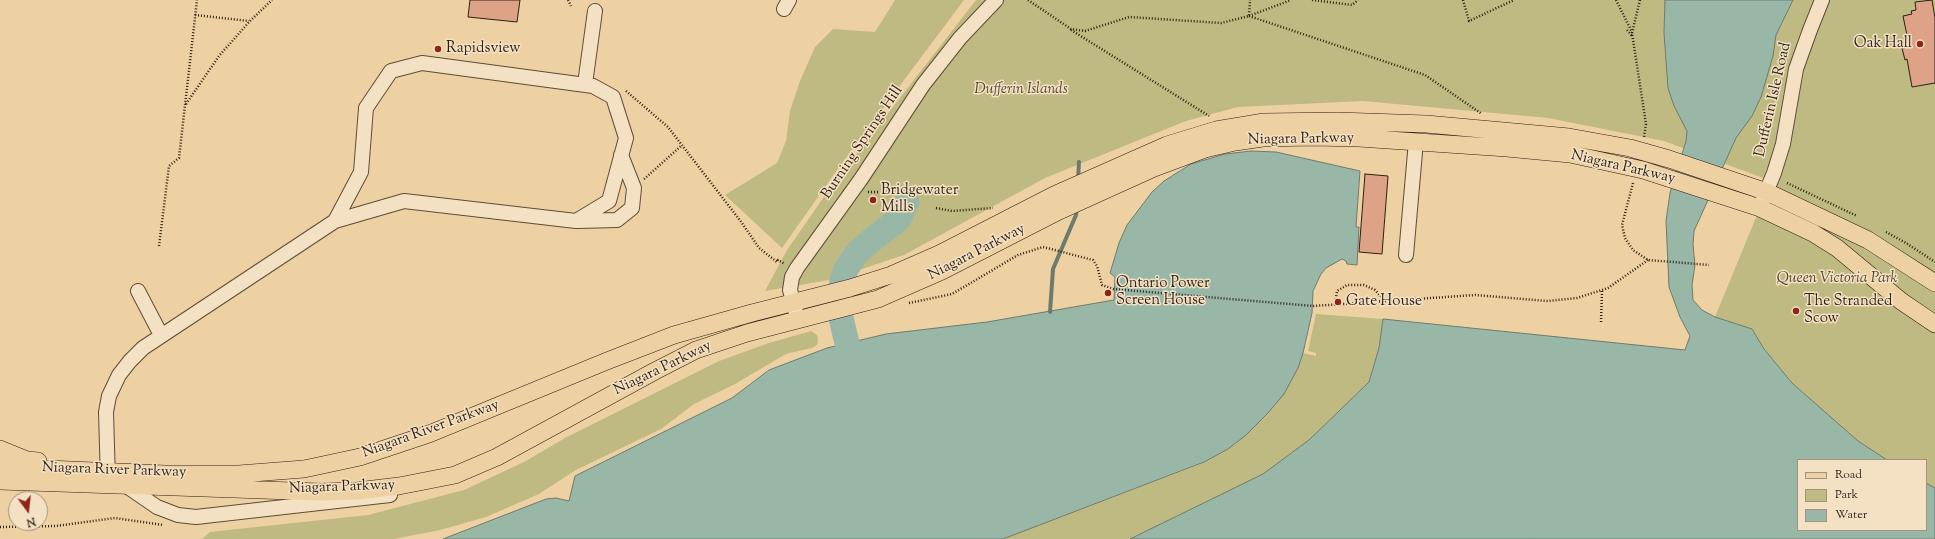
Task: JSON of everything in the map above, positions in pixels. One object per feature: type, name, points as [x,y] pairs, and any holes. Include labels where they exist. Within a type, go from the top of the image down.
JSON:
[{"type":"main road","name":"Niagara Parkway","points":[[822,296],[874,281],[917,264],[1088,179],[1184,139],[1216,130],[1274,122],[1394,123],[1484,128],[1594,141],[1636,149],[1767,192],[1868,240],[1935,283]]},
{"type":"main road","name":"Niagara Parkway","points":[[0,481],[108,478],[125,485],[335,491],[399,486],[455,475],[497,457],[690,353],[747,333],[878,298],[942,271],[1059,212],[1178,158],[1205,149],[1235,142],[1299,137],[1416,141],[1570,154],[1607,161],[1664,176],[1760,208],[1813,233],[1837,248],[1901,301],[1935,324]]},
{"type":"main road","name":"Niagara River Parkway","points":[[0,467],[91,470],[108,478],[165,474],[259,474],[324,465],[360,457],[429,434],[674,335],[822,296]]},
{"type":"main road","points":[[0,449],[27,460],[91,470]]},
{"type":"street","name":"Burning Springs Hill","points":[[798,320],[792,303],[790,283],[797,268],[861,179],[923,85],[960,38],[996,0]]},
{"type":"street","name":"Dufferin Isle Road","points":[[1760,208],[1783,144],[1796,68],[1822,0]]},
{"type":"street","points":[[585,84],[595,11]]},
{"type":"street","points":[[335,221],[360,172],[366,108],[391,71],[422,63],[585,84],[593,86],[613,97],[626,138],[610,201],[576,221]]},
{"type":"street","points":[[1406,255],[1416,141]]},
{"type":"street","points":[[108,478],[106,418],[109,396],[119,375],[130,361],[143,348],[161,335],[335,221],[404,201],[576,221],[617,220],[632,208],[634,188],[621,155]]},
{"type":"street","points":[[138,291],[161,335]]},
{"type":"street","points":[[125,485],[157,507],[178,515],[196,517],[353,500],[394,494],[430,485],[455,475]]},
{"type":"path","points":[[159,246],[169,166],[179,158],[197,0]]},
{"type":"path","points":[[185,105],[219,56],[250,21],[272,0]]},
{"type":"path","points":[[568,0],[571,6]]},
{"type":"path","points":[[1028,0],[1070,29],[1215,119]]},
{"type":"path","points":[[1248,16],[1250,0]]},
{"type":"path","points":[[1070,29],[1085,31],[1129,17],[1221,23],[1248,16],[1291,0]]},
{"type":"path","points":[[1312,0],[1352,5],[1358,0]]},
{"type":"path","points":[[1463,0],[1469,21],[1514,0]]},
{"type":"path","points":[[1616,0],[1632,34],[1646,124],[1644,141]]},
{"type":"path","points":[[1632,34],[1640,0]]},
{"type":"path","points":[[195,15],[250,21]]},
{"type":"path","points":[[1248,16],[1426,75],[1483,114]]},
{"type":"path","points":[[1627,30],[1632,34]]},
{"type":"path","points":[[624,90],[668,127],[742,223],[759,248],[777,262],[778,260],[785,264]]},
{"type":"path","points":[[634,188],[682,144]]},
{"type":"path","points":[[1634,182],[1624,217],[1623,232],[1627,244],[1648,260],[1709,265]]},
{"type":"path","points":[[936,208],[952,210],[984,209]]},
{"type":"path","points":[[906,303],[933,299],[952,294],[1018,254],[1036,248],[1052,249],[1076,255],[1095,262],[1102,285],[1113,289],[1313,306],[1475,295],[1558,301],[1577,298],[1602,291],[1648,260]]},
{"type":"path","points":[[1335,305],[1337,291],[1347,285],[1364,285],[1375,290],[1386,302]]},
{"type":"path","points":[[1601,322],[1602,291]]},
{"type":"path","points":[[0,527],[56,526],[115,518],[165,525]]},
{"type":"green space","points":[[895,0],[964,0],[842,163],[782,248],[725,195],[777,163],[786,141],[790,111],[800,81],[815,47],[833,29],[875,32]]},
{"type":"green space","name":"Dufferin Islands","points":[[976,0],[1935,0],[1935,488],[1927,484],[1927,459],[1883,458],[1858,441],[1831,419],[1792,383],[1764,349],[1752,329],[1715,317],[1771,181],[1664,141],[1548,118],[1363,101],[1238,107],[1186,121],[1045,178],[904,255],[829,280],[765,291],[787,250],[830,188]]},
{"type":"green space","points":[[1316,314],[1383,319],[1379,348],[1369,382],[1309,440],[1263,474],[1130,539],[1003,539],[1198,465],[1234,445],[1267,415],[1292,380],[1303,353],[1316,356],[1316,353],[1308,351]]},
{"type":"green space","points":[[811,331],[817,335],[818,340],[817,345],[812,348],[786,354],[735,384],[694,404],[661,429],[576,470],[539,494],[486,517],[440,530],[394,539],[202,539],[210,532],[368,515],[464,490],[524,462],[565,438],[719,361],[769,343]]},
{"type":"water","points":[[1665,0],[1793,0],[1776,35],[1773,56],[1761,97],[1752,116],[1736,138],[1694,231],[1693,245],[1695,265],[1692,285],[1693,300],[1702,310],[1715,317],[1752,329],[1764,349],[1792,383],[1858,441],[1885,459],[1797,459],[1797,531],[1927,531],[1927,484],[1935,488],[1935,539],[1130,539],[1263,474],[1309,440],[1369,382],[1379,348],[1383,319],[1685,350],[1690,336],[1680,317],[1669,287],[1666,221],[1670,193],[1686,141],[1687,131],[1674,106],[1668,88],[1664,33]]},
{"type":"water","points":[[1251,151],[1276,152],[1360,171],[1356,227],[1359,227],[1357,265],[1347,264],[1346,261],[1342,259],[1326,268],[1321,274],[1313,291],[1312,313],[1303,353],[1298,368],[1284,394],[1246,435],[1228,449],[1204,462],[1003,539],[443,539],[546,499],[556,498],[569,501],[575,476],[732,398],[769,370],[827,348],[886,334],[987,322],[1114,300],[1115,277],[1110,273],[1119,243],[1127,225],[1152,192],[1164,181],[1191,164],[1225,154]]},
{"type":"building","points":[[470,0],[520,0],[517,22],[468,17]]},
{"type":"building","name":"Oak Hall","points":[[1932,0],[1935,18],[1935,83],[1912,87],[1907,59],[1905,60],[1902,48],[1905,48],[1904,41],[1908,40],[1903,16],[1912,14],[1911,11],[1916,10],[1915,2]]},
{"type":"building","points":[[1365,174],[1388,176],[1382,254],[1359,252]]},
{"type":"waterway","points":[[1078,180],[1079,162]]},
{"type":"waterway","points":[[847,343],[840,314],[839,297],[846,269],[857,253],[899,219],[907,202]]},
{"type":"waterway","points":[[1050,312],[1053,269],[1076,215],[1077,208]]},
{"type":"place","name":"Oak Hall","points":[[1920,44]]},
{"type":"place","name":"Rapidsview","points":[[438,49]]},
{"type":"place","name":"Bridgewater Mills","points":[[873,200]]},
{"type":"place","name":"Ontario Power Screen House","points":[[1108,293]]},
{"type":"place","name":"Gate House","points":[[1338,302]]},
{"type":"place","name":"The Stranded Scow","points":[[1796,311]]},
{"type":"park label","name":"Queen Victoria Park","points":[[1837,279]]}]
